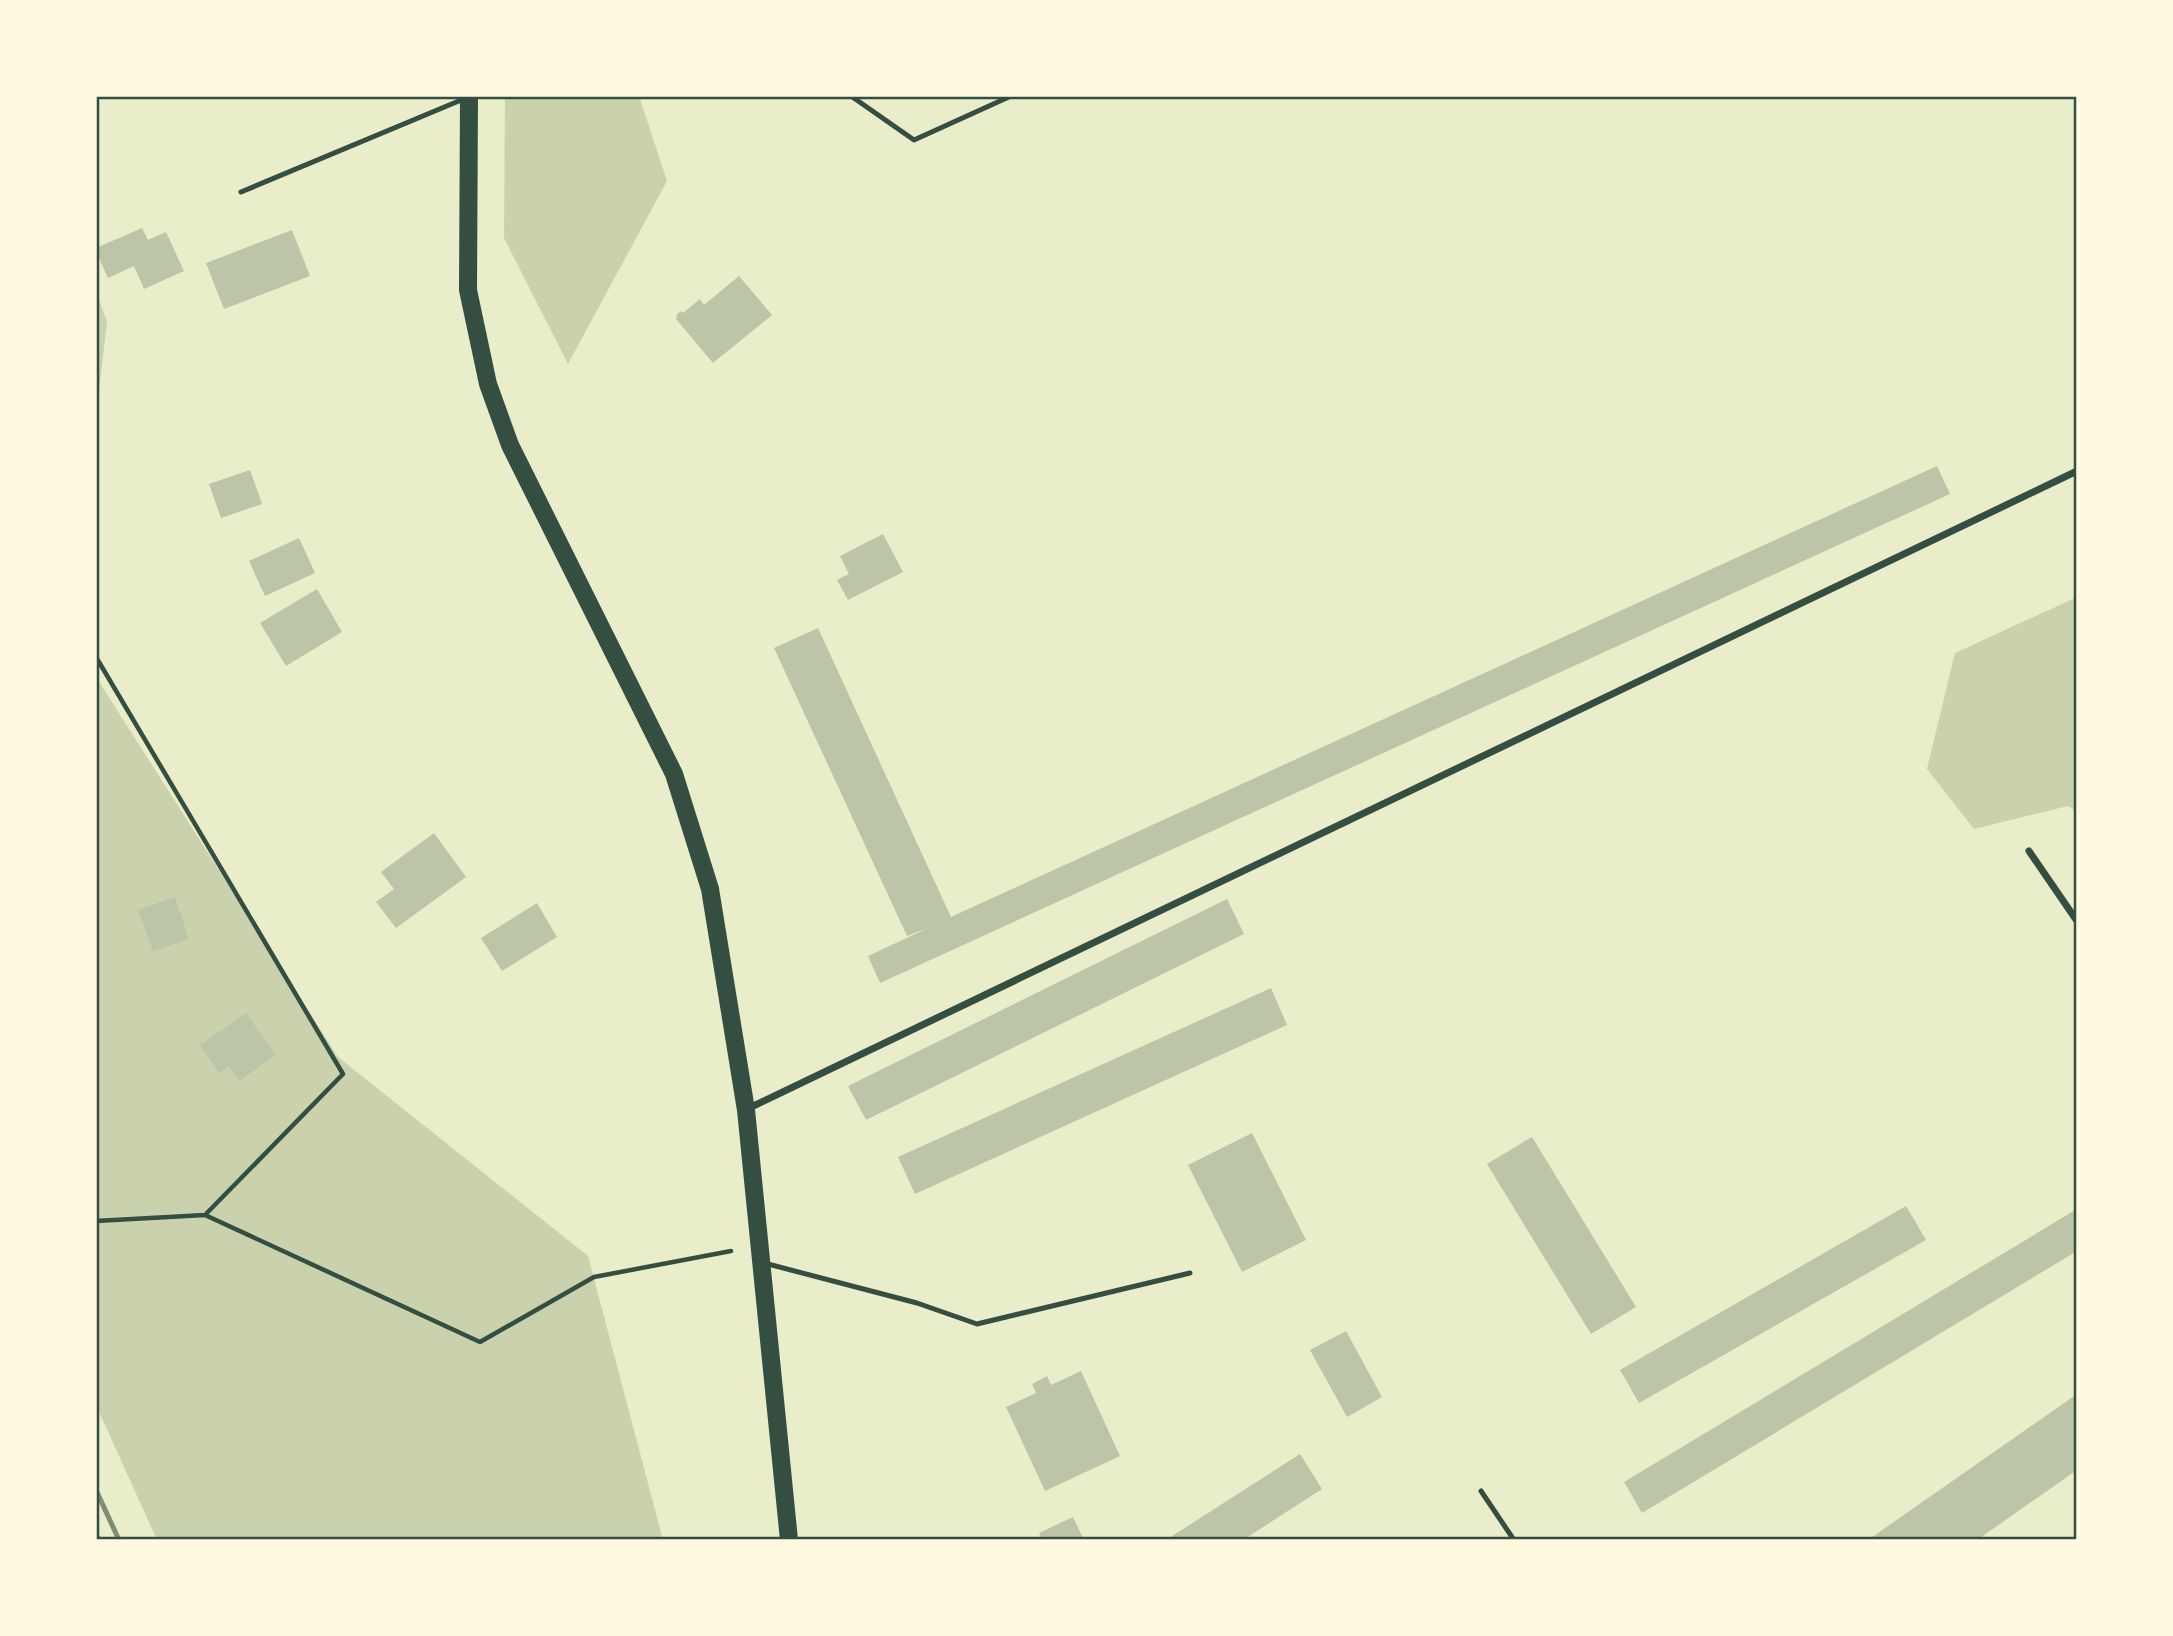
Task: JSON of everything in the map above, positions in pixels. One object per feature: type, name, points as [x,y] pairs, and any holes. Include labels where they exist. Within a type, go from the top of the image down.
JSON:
[{"type":"main road","points":[[469,97],[468,290],[488,384],[510,446],[674,774],[710,889],[746,1110],[789,1540]]},
{"type":"street","points":[[746,1110],[2077,471]]},
{"type":"street","points":[[2029,851],[2077,921]]},
{"type":"lane","points":[[851,96],[914,141],[1011,96]]},
{"type":"lane","points":[[241,192],[469,97]]},
{"type":"lane","points":[[760,1254],[977,1324],[1191,1273]]},
{"type":"lane","points":[[1481,1491],[1514,1540]]},
{"type":"path","points":[[96,657],[343,1074],[205,1215]]},
{"type":"path","points":[[96,1221],[205,1215],[480,1342],[594,1278],[760,1254]]},
{"type":"green space","points":[[505,96],[639,96],[667,181],[568,364],[504,238]]},
{"type":"green space","points":[[96,292],[107,322],[96,417]]},
{"type":"green space","points":[[2077,597],[2077,812],[2068,806],[1974,829],[1927,769],[1955,653]]},
{"type":"green space","points":[[96,677],[338,1057],[588,1256],[663,1540],[157,1540],[96,1405]]},
{"type":"building","points":[[142,228],[148,240],[166,232],[184,271],[144,289],[134,266],[108,278],[96,251],[96,248]]},
{"type":"building","points":[[292,230],[310,276],[224,309],[206,263]]},
{"type":"building","points":[[739,276],[772,315],[713,363],[676,319],[676,315],[681,311],[683,313],[700,299],[704,305]]},
{"type":"building","points":[[1937,466],[1950,494],[880,983],[868,956],[928,928],[907,936],[774,648],[818,628],[951,917]]},
{"type":"building","points":[[250,470],[262,504],[221,518],[209,484]]},
{"type":"building","points":[[883,534],[903,572],[848,600],[837,580],[849,574],[840,556]]},
{"type":"building","points":[[299,538],[315,573],[265,596],[249,561]]},
{"type":"building","points":[[317,589],[342,632],[286,666],[260,623]]},
{"type":"building","points":[[434,833],[466,877],[396,928],[376,902],[394,889],[381,872]]},
{"type":"building","points":[[175,897],[189,939],[153,951],[138,910]]},
{"type":"building","points":[[1227,899],[1244,934],[866,1120],[848,1086]]},
{"type":"building","points":[[537,903],[557,937],[502,971],[481,938]]},
{"type":"building","points":[[1271,988],[1287,1025],[915,1194],[898,1157]]},
{"type":"building","points":[[246,1013],[276,1055],[239,1081],[229,1066],[219,1073],[200,1045]]},
{"type":"building","points":[[1252,1133],[1306,1240],[1242,1272],[1188,1165]]},
{"type":"building","points":[[1532,1137],[1636,1307],[1591,1334],[1487,1164]]},
{"type":"building","points":[[1906,1206],[1926,1240],[1639,1403],[1620,1370]]},
{"type":"building","points":[[2077,1209],[2077,1251],[1642,1513],[1624,1482]]},
{"type":"building","points":[[1346,1331],[1382,1397],[1347,1417],[1310,1350]]},
{"type":"building","points":[[1081,1371],[1120,1456],[1045,1491],[1006,1407],[1036,1393],[1032,1384],[1047,1376],[1051,1385]]},
{"type":"building","points":[[2077,1394],[2077,1470],[1977,1540],[1868,1540]]},
{"type":"building","points":[[1300,1454],[1322,1489],[1243,1540],[1166,1540]]},
{"type":"building","points":[[1073,1517],[1084,1540],[1042,1540],[1039,1533]]},
{"type":"railway","points":[[96,1490],[119,1540]]},
{"type":"railway","points":[[96,1534],[99,1540]]}]
